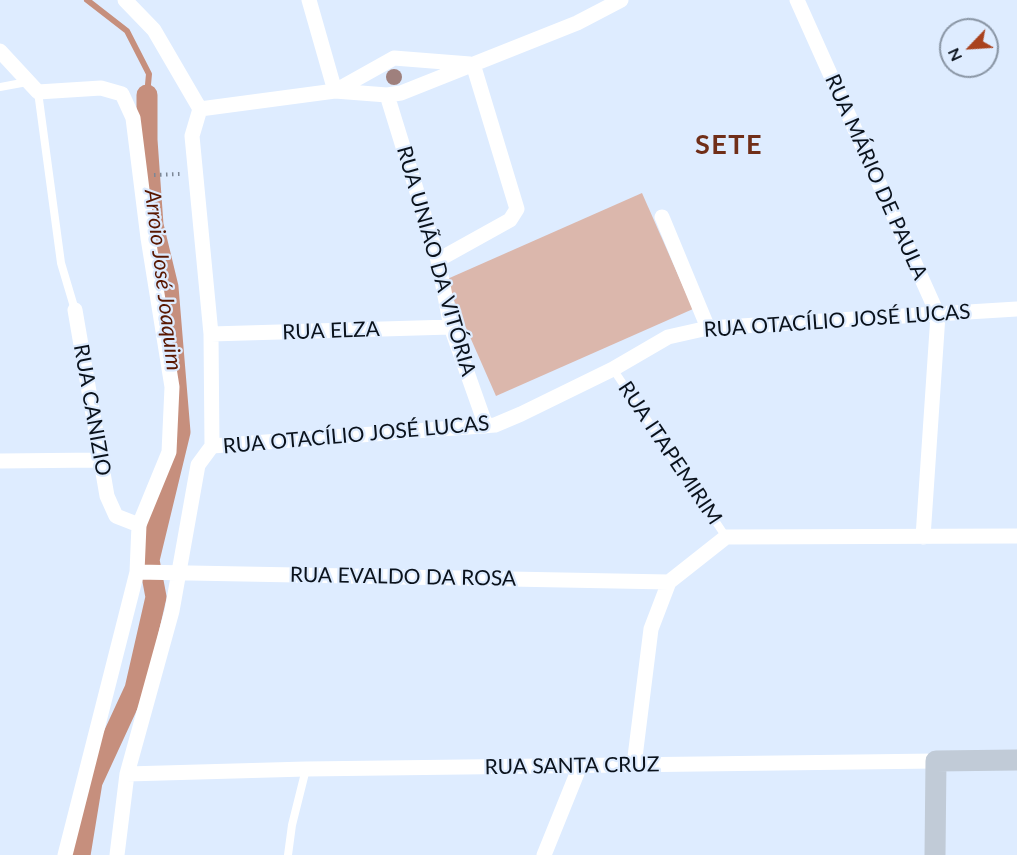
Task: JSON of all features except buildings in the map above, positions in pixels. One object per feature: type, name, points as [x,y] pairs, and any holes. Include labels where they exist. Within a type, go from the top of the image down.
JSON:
[{"type":"main road","name":"RUA SANTA CRUZ","points":[[936,761],[1017,760]]},
{"type":"main road","points":[[935,855],[936,761]]},
{"type":"street","points":[[117,855],[127,774],[172,611],[176,572],[198,465],[212,446],[211,334],[192,136],[200,109],[154,30],[125,0]]},
{"type":"street","points":[[309,0],[335,91]]},
{"type":"street","points":[[200,109],[335,91],[387,95],[401,93],[577,23],[621,0]]},
{"type":"street","name":"RUA MÁRIO DE PAULA","points":[[797,0],[938,315],[923,537]]},
{"type":"street","points":[[0,51],[33,87],[101,88],[122,94],[133,117],[148,238],[172,387],[170,452],[139,525],[139,573],[65,855]]},
{"type":"street","points":[[335,91],[393,58],[473,64]]},
{"type":"street","points":[[438,261],[510,220],[517,209],[473,64]]},
{"type":"street","name":"RUA UNIÃO DA VITÓRIA","points":[[387,95],[438,261],[451,327],[486,426]]},
{"type":"street","points":[[662,217],[708,328]]},
{"type":"street","name":"RUA OTACÍLIO JOSÉ LUCAS","points":[[212,446],[495,425],[613,369],[668,337],[708,328],[1017,309]]},
{"type":"street","name":"RUA CANIZIO","points":[[75,310],[107,496],[116,516],[139,525]]},
{"type":"street","name":"RUA ELZA","points":[[211,334],[451,327]]},
{"type":"street","points":[[0,461],[100,460]]},
{"type":"street","points":[[634,765],[651,629],[669,582],[726,537],[1017,536]]},
{"type":"street","name":"RUA EVALDO DA ROSA","points":[[139,573],[669,582]]},
{"type":"street","name":"RUA SANTA CRUZ","points":[[127,774],[306,769],[936,761]]},
{"type":"street","points":[[544,855],[580,766]]},
{"type":"lane","points":[[0,87],[33,87]]},
{"type":"lane","name":"RUA CANIZIO","points":[[33,87],[61,263],[75,310]]},
{"type":"lane","name":"RUA ITAPEMIRIM","points":[[613,369],[726,537]]},
{"type":"lane","points":[[288,855],[292,825],[306,769]]},
{"type":"path","points":[[148,175],[176,174]]},
{"type":"shaded area","points":[[642,193],[693,309],[496,396],[445,280]]},
{"type":"waterway","name":"Arroio José Joaquim","points":[[87,0],[127,31],[149,74],[147,95]]},
{"type":"waterway","name":"Arroio José Joaquim","points":[[80,855],[92,782],[135,689],[156,597],[149,560],[180,432],[168,287],[153,225],[147,140],[147,95]]},
{"type":"district","name":"SETE","points":[[729,145]]}]
